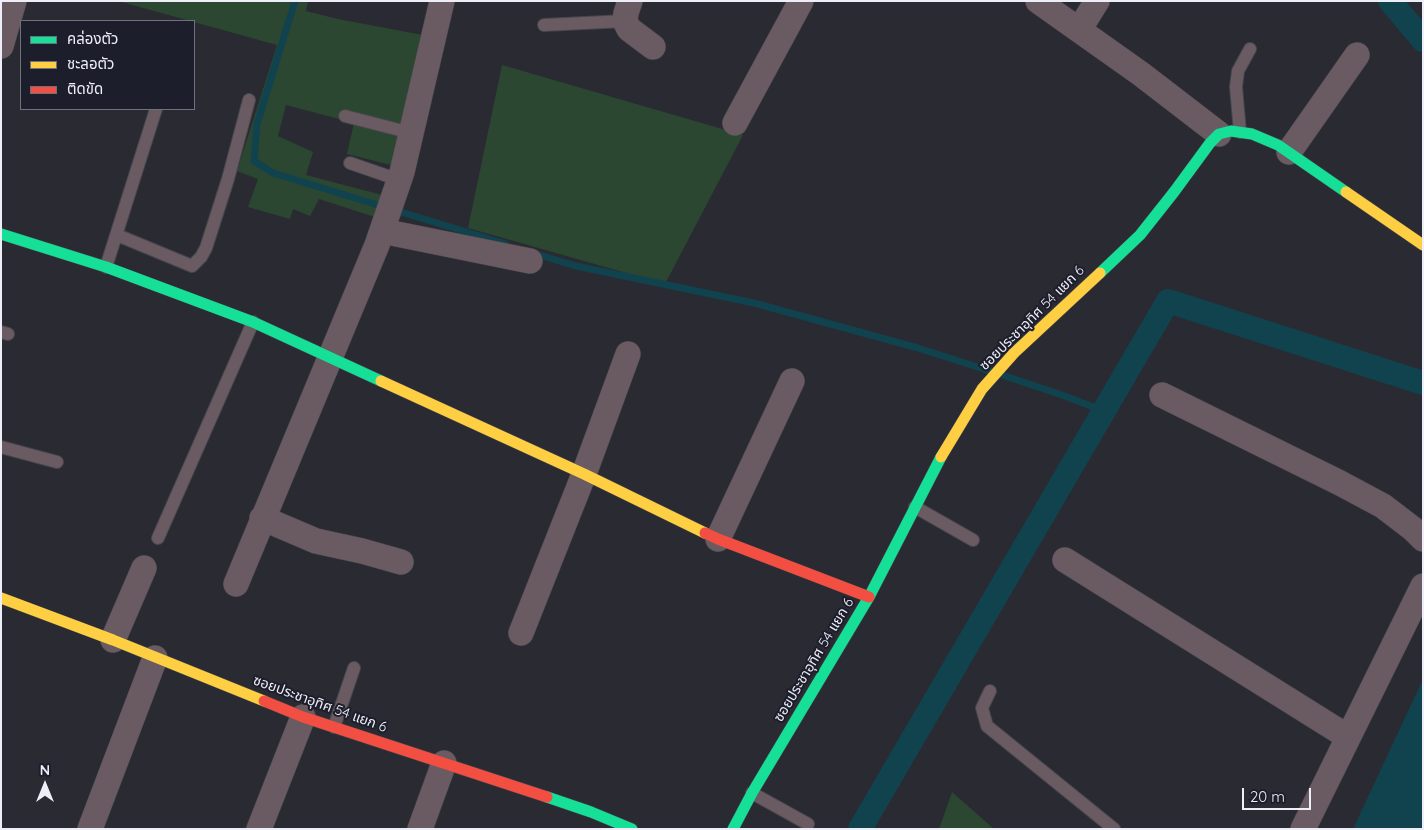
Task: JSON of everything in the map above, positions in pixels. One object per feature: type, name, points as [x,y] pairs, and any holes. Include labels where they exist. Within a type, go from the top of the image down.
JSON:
[{"type":"street","points":[[1,46],[14,1]]},
{"type":"street","points":[[236,584],[384,226],[397,187],[411,133],[442,1]]},
{"type":"street","points":[[735,123],[802,1]]},
{"type":"street","points":[[1038,1],[1230,133],[1252,134],[1278,145],[1423,246]]},
{"type":"street","points":[[1079,30],[1097,1]]},
{"type":"street","points":[[628,11],[629,29],[653,47]]},
{"type":"street","points":[[1288,152],[1357,55]]},
{"type":"street","name":"ซอยประชาอุทิศ 54 แยก 6","points":[[733,829],[752,793],[869,597],[942,454],[982,389],[1014,353],[1140,235],[1210,143],[1230,133]]},
{"type":"street","points":[[384,226],[530,261]]},
{"type":"street","points":[[1,234],[106,267],[253,322],[584,474],[718,539],[869,597]]},
{"type":"street","points":[[521,634],[584,474],[628,354]]},
{"type":"street","points":[[718,539],[792,381]]},
{"type":"street","points":[[1162,394],[1383,506],[1423,539]]},
{"type":"street","points":[[262,518],[316,541],[401,562]]},
{"type":"street","points":[[1065,560],[1348,737]]},
{"type":"street","points":[[113,640],[144,568]]},
{"type":"street","points":[[1303,829],[1423,586]]},
{"type":"street","name":"ซอยประชาอุทิศ 54 แยก 6","points":[[1,598],[113,640],[303,717],[444,763],[588,820],[632,829]]},
{"type":"street","points":[[90,829],[155,658]]},
{"type":"street","points":[[259,829],[303,717]]},
{"type":"street","points":[[420,829],[444,763]]},
{"type":"lane","points":[[544,25],[628,11]]},
{"type":"lane","points":[[1230,133],[1238,71],[1250,49]]},
{"type":"lane","points":[[117,235],[192,266],[201,257],[206,248],[228,179],[249,100]]},
{"type":"lane","points":[[106,267],[156,110]]},
{"type":"lane","points":[[346,116],[411,133]]},
{"type":"lane","points":[[350,163],[397,187]]},
{"type":"lane","points":[[158,538],[253,322]]},
{"type":"lane","points":[[1,447],[57,462]]},
{"type":"lane","points":[[915,507],[973,540]]},
{"type":"lane","points":[[334,728],[354,668]]},
{"type":"lane","points":[[990,691],[982,708],[986,726],[1114,829]]},
{"type":"lane","points":[[752,793],[808,824]]},
{"type":"green space","points":[[118,1],[308,1],[306,11],[428,36],[399,167],[347,154],[354,123],[286,105],[278,136],[313,152],[306,175],[386,196],[378,218],[319,199],[310,216],[293,209],[290,219],[248,207],[258,179],[237,171],[277,45],[195,22],[195,20],[187,20]]},
{"type":"green space","points":[[502,65],[743,135],[665,284],[468,228]]},
{"type":"green space","points":[[952,792],[994,829],[939,829]]},
{"type":"water","points":[[1423,679],[1423,829],[1353,829]]},
{"type":"waterway","points":[[295,1],[257,124],[254,161],[273,173],[506,244]]},
{"type":"waterway","points":[[1390,1],[1423,40]]},
{"type":"waterway","points":[[533,253],[576,266],[754,303],[918,348],[990,371]]},
{"type":"waterway","points":[[860,829],[1168,301],[1423,383]]},
{"type":"waterway","points":[[1002,375],[1104,411]]},
{"type":"traffic: fast","points":[[1100,273],[1140,235],[1210,143],[1219,134],[1231,131],[1252,134],[1278,145],[1346,192]]},
{"type":"traffic: fast","points":[[1,234],[106,267],[253,322],[381,381]]},
{"type":"traffic: fast","points":[[733,829],[752,793],[869,597],[941,457]]},
{"type":"traffic: fast","points":[[547,797],[632,829]]},
{"type":"traffic: slow","points":[[1346,192],[1423,245]]},
{"type":"traffic: slow","points":[[941,457],[982,389],[1014,353],[1100,273]]},
{"type":"traffic: slow","points":[[381,381],[584,474],[705,533]]},
{"type":"traffic: slow","points":[[1,598],[113,640],[264,701]]},
{"type":"traffic: jam","points":[[705,533],[869,597]]},
{"type":"traffic: jam","points":[[264,701],[303,717],[547,797]]}]
